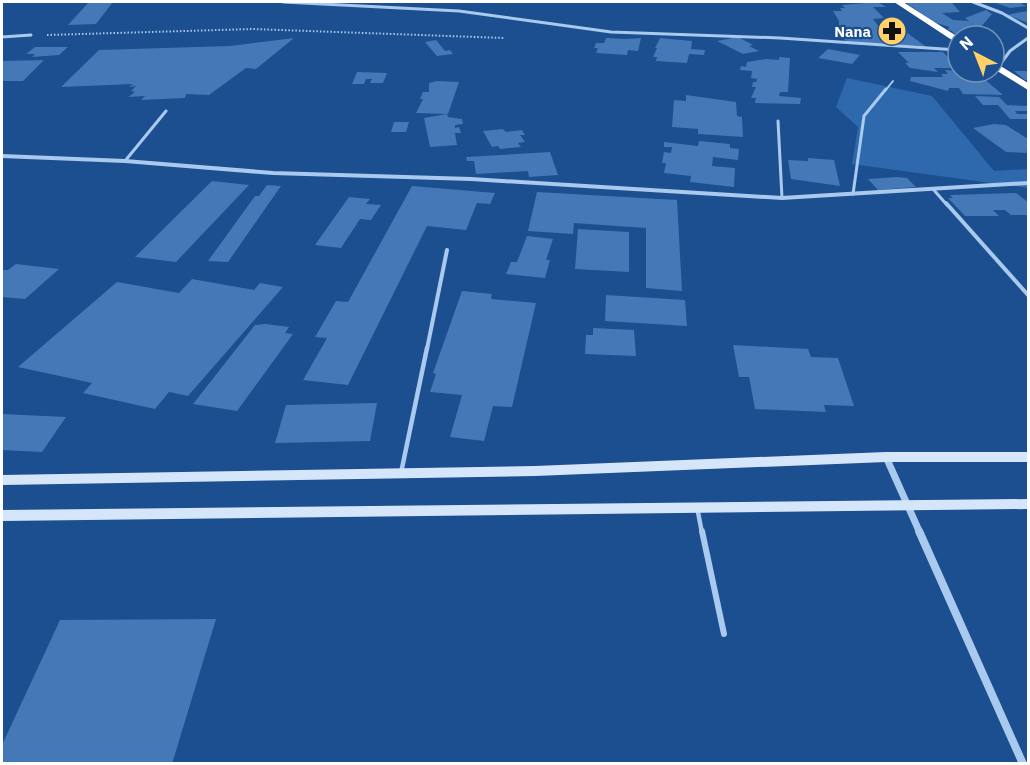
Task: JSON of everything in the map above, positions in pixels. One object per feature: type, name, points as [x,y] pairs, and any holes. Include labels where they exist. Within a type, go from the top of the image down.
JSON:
[{"type":"highway","points":[[898,2],[946,33]]},
{"type":"highway","points":[[1006,72],[1029,87]]},
{"type":"street","points":[[283,2],[496,15],[611,32],[780,38],[946,49]]},
{"type":"street","points":[[974,2],[992,7],[1005,17],[1029,28]]},
{"type":"street","points":[[2,37],[32,35]]},
{"type":"street","points":[[1006,55],[1029,38]]},
{"type":"street","points":[[2,156],[125,160],[273,173],[471,179],[782,198],[1029,183]]},
{"type":"street","points":[[886,457],[1023,764]]},
{"type":"street","points":[[2,480],[535,471],[886,457],[1029,457]]},
{"type":"street","points":[[2,516],[1029,504]]},
{"type":"lane","points":[[853,194],[864,116],[892,81]]},
{"type":"lane","points":[[125,160],[166,111]]},
{"type":"lane","points":[[778,121],[782,198]]},
{"type":"lane","points":[[933,189],[1029,294]]},
{"type":"lane","points":[[401,473],[447,250]]},
{"type":"lane","points":[[697,507],[724,634]]},
{"type":"path","points":[[32,35],[253,29],[514,38]]},
{"type":"shaded area","points":[[847,78],[932,96],[994,171],[1028,169],[1028,188],[852,164],[858,127],[836,107]]},
{"type":"building","points":[[89,2],[113,2],[96,24],[68,25]]},
{"type":"building","points":[[878,2],[886,7],[873,7],[884,18],[873,19],[880,28],[902,29],[925,46],[847,42],[839,34],[839,21],[833,11],[842,11],[840,8],[845,8],[842,5]]},
{"type":"building","points":[[993,2],[1026,2],[1021,4],[1027,6],[1010,8]]},
{"type":"building","points":[[906,3],[952,3],[960,12],[942,13],[953,20],[969,21],[965,18],[986,10],[992,14],[983,24],[946,24],[946,26],[934,22]]},
{"type":"building","points":[[1028,11],[1028,23],[1007,15],[1016,13]]},
{"type":"building","points":[[738,37],[759,51],[743,54],[717,41]]},
{"type":"building","points":[[294,38],[256,69],[246,68],[209,95],[186,94],[185,98],[141,100],[145,96],[128,97],[135,92],[131,91],[136,86],[129,87],[133,84],[61,87],[99,50],[230,46]]},
{"type":"building","points":[[606,38],[641,38],[638,51],[628,50],[627,55],[596,53],[598,48],[594,48],[596,43],[604,43]]},
{"type":"building","points":[[660,38],[692,41],[691,49],[705,50],[704,55],[689,54],[687,63],[656,61],[657,57],[653,57]]},
{"type":"building","points":[[436,40],[445,51],[450,50],[453,54],[437,56],[425,42]]},
{"type":"building","points":[[35,47],[68,47],[59,55],[32,57],[35,54],[26,54]]},
{"type":"building","points":[[828,49],[860,55],[852,64],[818,58]]},
{"type":"building","points":[[898,52],[943,52],[946,55],[946,68],[934,68],[938,72],[910,68],[905,63],[909,63]]},
{"type":"building","points":[[779,57],[790,58],[788,92],[780,92],[779,96],[801,98],[800,104],[755,103],[756,98],[751,98],[756,87],[752,87],[753,82],[757,79],[751,78],[752,71],[740,70],[741,66],[746,67],[747,62],[766,59],[779,60]]},
{"type":"building","points":[[44,60],[23,81],[2,81],[2,61]]},
{"type":"building","points":[[1014,71],[1028,71],[1028,80],[1025,80]]},
{"type":"building","points":[[357,72],[387,73],[383,83],[370,83],[372,79],[366,79],[364,84],[352,84]]},
{"type":"building","points":[[941,74],[946,74],[946,84],[990,84],[1003,95],[963,94],[959,88],[949,88],[948,91],[910,81],[911,77],[943,77]]},
{"type":"building","points":[[459,82],[448,114],[416,113],[423,99],[420,99],[423,92],[429,92],[429,83]]},
{"type":"building","points":[[686,95],[736,102],[737,116],[742,117],[743,137],[698,134],[698,129],[672,127],[674,100],[686,101]]},
{"type":"building","points":[[975,96],[999,97],[1007,105],[1028,106],[1028,111],[1015,111],[1017,114],[1028,114],[1028,119],[1010,119],[998,105],[983,105]]},
{"type":"building","points":[[447,114],[448,117],[462,119],[463,124],[455,125],[455,128],[459,127],[461,133],[455,133],[457,145],[430,147],[424,118]]},
{"type":"building","points":[[394,122],[409,122],[406,132],[391,132]]},
{"type":"building","points":[[994,124],[1006,125],[1028,139],[1028,150],[1026,150],[1028,153],[1006,152],[973,128]]},
{"type":"building","points":[[503,129],[506,132],[522,130],[525,135],[520,135],[525,142],[518,143],[521,147],[500,149],[498,146],[492,147],[483,131]]},
{"type":"building","points":[[699,141],[730,144],[730,148],[739,149],[738,160],[713,157],[712,166],[735,168],[734,187],[690,182],[691,176],[664,173],[666,163],[662,163],[664,152],[671,153],[672,147],[664,147],[664,142],[698,146]]},
{"type":"building","points":[[550,152],[558,175],[529,177],[528,171],[476,174],[474,161],[467,161],[466,157]]},
{"type":"building","points":[[808,158],[834,160],[840,186],[791,179],[788,160],[808,161]]},
{"type":"building","points":[[907,178],[916,187],[878,190],[868,179]]},
{"type":"building","points":[[212,181],[249,185],[176,262],[135,257]]},
{"type":"building","points":[[267,185],[281,186],[228,262],[208,261],[255,196],[259,196]]},
{"type":"building","points":[[412,186],[495,193],[490,204],[477,203],[466,230],[427,226],[348,385],[303,380],[327,338],[315,337],[336,301],[348,302]]},
{"type":"building","points":[[537,192],[677,200],[682,291],[646,288],[646,228],[574,223],[573,234],[528,231]]},
{"type":"building","points":[[1016,193],[1028,202],[1028,215],[1011,215],[1005,210],[993,210],[999,216],[965,216],[948,198],[953,198],[950,195]]},
{"type":"building","points":[[349,197],[370,199],[366,204],[381,205],[371,220],[360,219],[341,248],[315,245]]},
{"type":"building","points":[[578,229],[629,232],[629,272],[575,269]]},
{"type":"building","points":[[527,236],[553,239],[546,260],[550,260],[545,278],[506,274],[511,262],[517,262]]},
{"type":"building","points":[[16,264],[59,269],[25,299],[2,297],[2,270],[8,270]]},
{"type":"building","points":[[192,279],[254,290],[260,283],[283,287],[188,396],[169,392],[155,409],[83,393],[92,383],[18,367],[117,282],[179,293]]},
{"type":"building","points":[[462,291],[492,294],[491,299],[536,303],[512,407],[493,406],[484,441],[450,437],[462,395],[430,392],[436,374],[433,373]]},
{"type":"building","points":[[606,295],[685,300],[687,326],[605,321]]},
{"type":"building","points":[[255,325],[289,327],[285,333],[293,334],[237,411],[193,404]]},
{"type":"building","points":[[593,328],[634,330],[636,356],[585,354],[586,335],[593,335]]},
{"type":"building","points":[[733,345],[808,349],[811,357],[838,358],[854,406],[824,405],[826,412],[755,409],[749,377],[739,377]]},
{"type":"building","points":[[377,403],[370,441],[275,443],[286,405]]},
{"type":"building","points":[[2,414],[66,417],[42,452],[2,450]]},
{"type":"building","points":[[216,619],[172,764],[2,764],[2,745],[60,620]]},
{"type":"place","name":"Nana","points":[[892,31]]}]
